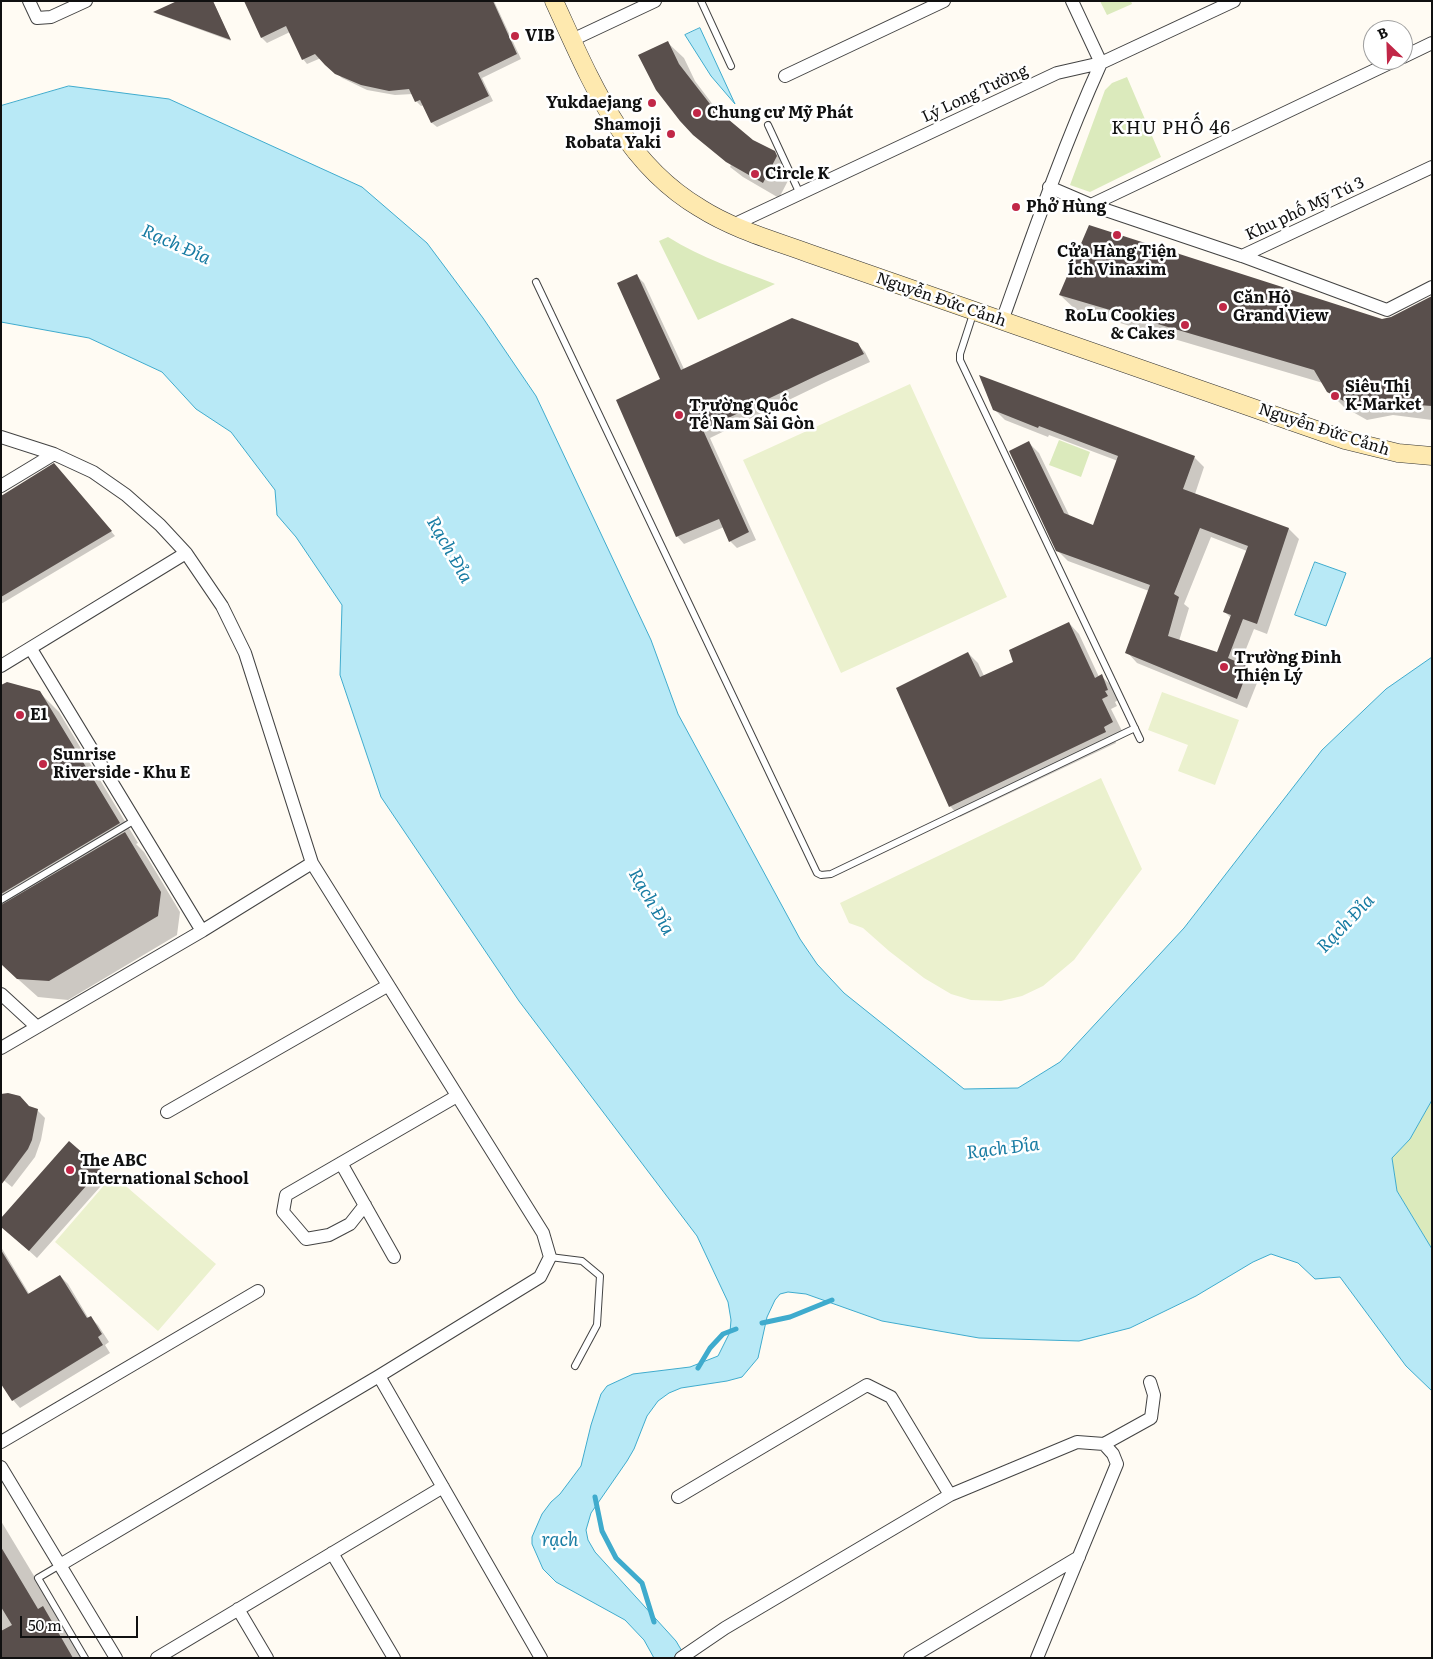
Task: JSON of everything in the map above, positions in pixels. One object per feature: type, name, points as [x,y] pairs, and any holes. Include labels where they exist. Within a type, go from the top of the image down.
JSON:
[{"type":"main road","name":"Nguyễn Đức Cảnh","points":[[554,1],[604,106],[620,131],[654,171],[698,208],[733,225],[1345,440],[1398,454],[1432,456]]},
{"type":"street","points":[[29,1],[36,18],[51,17],[86,1]]},
{"type":"street","points":[[572,40],[655,1]]},
{"type":"street","points":[[784,76],[944,1]]},
{"type":"street","points":[[1002,321],[1049,187],[1102,64],[1072,1]]},
{"type":"street","name":"Lý Long Tường","points":[[733,225],[1057,73],[1102,64],[1234,1]]},
{"type":"street","points":[[1413,52],[1432,43]]},
{"type":"street","points":[[1091,204],[1375,70]]},
{"type":"street","name":"Khu phố Mỹ Tú 3","points":[[1049,187],[1091,204],[1242,256],[1432,167]]},
{"type":"street","points":[[1242,256],[1387,310],[1432,288]]},
{"type":"street","points":[[1,438],[54,454],[92,472],[126,496],[160,525],[186,553],[222,606],[245,652],[312,863],[387,986],[543,1233],[550,1257],[540,1276],[380,1376],[60,1565]]},
{"type":"street","points":[[1,486],[54,454]]},
{"type":"street","points":[[1,666],[186,553]]},
{"type":"street","points":[[31,648],[202,932]]},
{"type":"street","points":[[1,1048],[202,932],[312,863]]},
{"type":"street","points":[[167,1112],[387,986]]},
{"type":"street","points":[[1,994],[37,1027]]},
{"type":"street","points":[[365,1205],[350,1224],[329,1235],[306,1239],[283,1212],[286,1195],[457,1096]]},
{"type":"street","points":[[341,1163],[394,1257]]},
{"type":"street","points":[[1,1442],[258,1291]]},
{"type":"street","points":[[380,1376],[541,1658]]},
{"type":"street","points":[[681,1658],[725,1628],[950,1495],[1077,1442],[1104,1444],[1151,1418],[1154,1395],[1150,1382]]},
{"type":"street","points":[[678,1497],[867,1385],[891,1397],[950,1495]]},
{"type":"street","points":[[1037,1658],[1117,1464],[1104,1444]]},
{"type":"street","points":[[1,1467],[116,1658]]},
{"type":"street","points":[[157,1658],[443,1487]]},
{"type":"street","points":[[332,1553],[394,1658]]},
{"type":"street","points":[[911,1658],[1079,1557]]},
{"type":"street","points":[[238,1609],[267,1658]]},
{"type":"lane","points":[[701,1],[731,66]]},
{"type":"lane","points":[[768,125],[800,194]]},
{"type":"lane","points":[[536,282],[817,873],[826,876],[831,874],[1135,728]]},
{"type":"lane","points":[[974,311],[960,354],[960,360],[1140,739]]},
{"type":"lane","points":[[1,900],[135,820]]},
{"type":"lane","points":[[550,1257],[582,1262],[600,1276],[597,1325],[575,1366]]},
{"type":"lane","points":[[60,1565],[38,1578],[85,1658]]},
{"type":"green space","points":[[1100,1],[1131,1],[1132,4],[1107,15]]},
{"type":"green space","points":[[1127,77],[1161,157],[1090,192],[1070,185],[1105,90],[1112,83]]},
{"type":"green space","points":[[668,237],[734,269],[775,284],[698,320],[659,241]]},
{"type":"green space","points":[[910,384],[1007,597],[841,673],[743,460]]},
{"type":"green space","points":[[1059,440],[1090,452],[1081,477],[1049,465]]},
{"type":"green space","points":[[1162,692],[1239,720],[1215,785],[1178,771],[1188,745],[1148,730]]},
{"type":"green space","points":[[1101,778],[1142,869],[1074,960],[1043,986],[1022,996],[1001,1001],[971,1000],[951,994],[924,978],[863,928],[849,923],[840,903]]},
{"type":"green space","points":[[1432,1100],[1432,1249],[1397,1191],[1392,1158],[1410,1139]]},
{"type":"green space","points":[[113,1175],[216,1264],[158,1331],[55,1242]]},
{"type":"water","points":[[700,28],[735,104],[711,76],[685,35]]},
{"type":"water","points":[[69,86],[169,99],[362,187],[427,243],[483,318],[536,396],[651,640],[678,714],[800,939],[817,964],[844,993],[964,1089],[1018,1088],[1060,1062],[1184,928],[1322,750],[1386,689],[1432,657],[1432,1100],[1410,1139],[1392,1158],[1397,1191],[1432,1249],[1432,1391],[1406,1366],[1340,1277],[1315,1279],[1298,1263],[1271,1254],[1253,1262],[1196,1296],[1130,1328],[1079,1341],[979,1338],[882,1321],[806,1294],[788,1292],[780,1294],[775,1300],[767,1317],[758,1358],[742,1377],[681,1388],[669,1393],[658,1401],[647,1416],[634,1449],[627,1461],[591,1513],[586,1530],[588,1540],[595,1552],[676,1641],[686,1658],[654,1658],[644,1640],[625,1620],[556,1582],[543,1569],[532,1544],[532,1537],[542,1514],[581,1466],[601,1394],[607,1386],[633,1374],[690,1367],[718,1356],[730,1332],[731,1320],[728,1302],[697,1236],[519,1001],[381,797],[340,675],[342,605],[296,537],[277,515],[275,490],[231,432],[196,409],[162,372],[89,338],[1,322],[1,106]]},
{"type":"water","points":[[1315,562],[1346,573],[1326,626],[1295,615]]},
{"type":"building","points":[[177,1],[213,1],[231,40],[153,12]]},
{"type":"building","points":[[244,1],[493,1],[517,54],[478,73],[489,96],[431,123],[420,100],[415,102],[409,89],[389,91],[361,85],[335,74],[315,54],[302,60],[286,26],[261,38]]},
{"type":"building","name":"Chung cư Mỹ Phát","points":[[668,41],[679,64],[710,104],[753,140],[775,151],[777,156],[763,183],[726,162],[693,135],[656,90],[638,55]]},
{"type":"building","name":"Căn Hộ Grand View","points":[[1089,225],[1382,319],[1391,317],[1432,296],[1432,406],[1377,400],[1351,405],[1327,392],[1314,370],[1059,295]]},
{"type":"building","name":"Trường Quốc Tế Nam Sài Gòn","points":[[637,274],[681,370],[792,318],[858,343],[864,354],[703,430],[749,532],[729,542],[719,519],[676,537],[616,400],[660,379],[617,283]]},
{"type":"building","points":[[979,375],[1195,456],[1183,489],[1289,528],[1257,624],[1243,619],[1228,658],[1249,667],[1237,699],[1125,653],[1150,585],[1056,551],[1009,451],[1029,441],[1064,513],[1093,525],[1118,456],[993,410]],"holes":[[[1200,528],[1248,546],[1223,612],[1231,615],[1217,652],[1168,636],[1179,597],[1174,594]]]},
{"type":"building","points":[[54,463],[112,531],[1,597],[1,496]]},
{"type":"building","points":[[1069,622],[1095,678],[1102,674],[1108,690],[1105,691],[1108,696],[1102,699],[1113,722],[1104,727],[1106,732],[949,807],[896,688],[968,652],[980,677],[1013,662],[1009,650]]},
{"type":"building","points":[[7,682],[40,691],[120,823],[1,894],[1,685]]},
{"type":"building","points":[[125,832],[161,892],[158,916],[49,981],[17,979],[1,964],[1,905]]},
{"type":"building","points":[[8,1093],[20,1096],[29,1106],[38,1109],[32,1140],[28,1149],[1,1185],[1,1094]]},
{"type":"building","points":[[69,1141],[101,1169],[29,1251],[1,1227],[1,1218]]},
{"type":"building","points":[[1,1250],[28,1294],[60,1275],[87,1318],[91,1316],[102,1334],[98,1337],[103,1345],[12,1401],[1,1384]]},
{"type":"building","points":[[1,1547],[38,1609],[43,1606],[73,1658],[1,1658],[1,1631],[12,1625],[1,1607]]},
{"type":"waterway","points":[[762,1323],[790,1317],[832,1300]]},
{"type":"waterway","points":[[698,1368],[710,1348],[723,1334],[736,1329]]},
{"type":"waterway","points":[[595,1497],[602,1531],[616,1558],[642,1583],[654,1622]]},
{"type":"place","name":"VIB","points":[[515,36]]},
{"type":"place","name":"Yukdaejang","points":[[652,103]]},
{"type":"place","name":"Chung cư Mỹ Phát","points":[[697,113]]},
{"type":"place","name":"Shamoji Robata Yaki","points":[[671,134]]},
{"type":"place","name":"Circle K","points":[[755,174]]},
{"type":"place","name":"Phở Hùng","points":[[1016,207]]},
{"type":"place","name":"Cửa Hàng Tiện Ích Vinaxim","points":[[1117,235]]},
{"type":"place","name":"Căn Hộ Grand View","points":[[1223,307]]},
{"type":"place","name":"RoLu Cookies & Cakes","points":[[1185,325]]},
{"type":"place","name":"Siêu Thị K-Market","points":[[1335,396]]},
{"type":"place","name":"Trường Quốc Tế Nam Sài Gòn","points":[[679,415]]},
{"type":"place","name":"Trường Đinh Thiện Lý","points":[[1224,667]]},
{"type":"place","name":"E1","points":[[20,715]]},
{"type":"place","name":"Sunrise Riverside - Khu E","points":[[43,764]]},
{"type":"place","name":"The ABC International School","points":[[70,1170]]},
{"type":"district","name":"KHU PHỐ 46","points":[[1171,129]]},
{"type":"water label","name":"Rạch Đỉa","points":[[176,245]]},
{"type":"water label","name":"Rạch Đỉa","points":[[449,550]]},
{"type":"water label","name":"Rạch Đỉa","points":[[651,902]]},
{"type":"water label","name":"Rạch Đỉa","points":[[1346,924]]},
{"type":"water label","name":"Rạch Đỉa","points":[[1003,1149]]},
{"type":"water label","name":"rạch","points":[[560,1541]]}]
